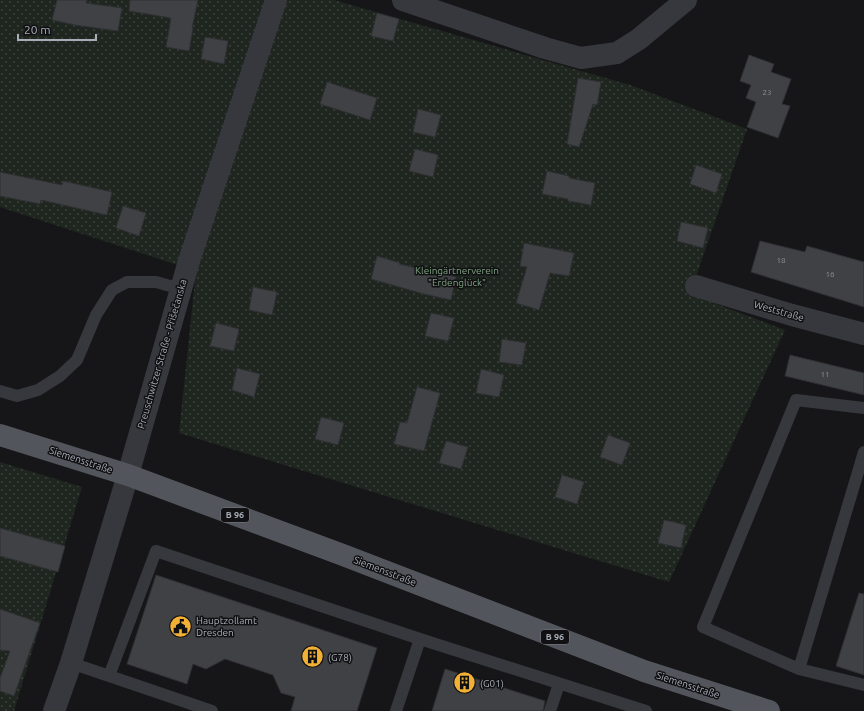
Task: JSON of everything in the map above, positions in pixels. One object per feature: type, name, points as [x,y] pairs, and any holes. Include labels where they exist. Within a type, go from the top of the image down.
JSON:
[{"type":"main road","name":"Siemensstraße","points":[[0,435],[128,476],[343,555],[644,671],[769,711]]},
{"type":"street","name":"Preuschwitzer Straße - Přišečanska","points":[[54,711],[71,663],[128,476],[181,289],[276,0]]},
{"type":"street","points":[[403,0],[545,48],[581,58],[617,53],[639,40],[686,0]]},
{"type":"street","name":"Weststraße","points":[[696,286],[792,315],[864,334]]},
{"type":"lane","points":[[0,391],[17,396],[38,390],[60,376],[77,360],[96,315],[112,290],[127,282],[156,282],[181,289]]},
{"type":"lane","points":[[864,408],[796,400],[703,627],[798,669],[864,685]]},
{"type":"lane","points":[[798,669],[864,452]]},
{"type":"lane","points":[[108,676],[156,551],[420,639],[646,711]]},
{"type":"lane","points":[[396,711],[420,639]]},
{"type":"lane","points":[[71,663],[212,711]]},
{"type":"lane","points":[[550,711],[559,684]]},
{"type":"green space","name":"Kleingärtnerverein \"Erdenglück\"","points":[[0,0],[334,0],[630,85],[747,129],[690,294],[785,330],[669,582],[179,433],[196,271],[0,207]]},
{"type":"green space","points":[[0,462],[82,487],[14,711],[0,711]]},
{"type":"building","points":[[57,0],[87,0],[86,3],[122,8],[118,31],[52,20]]},
{"type":"building","points":[[130,0],[198,0],[189,51],[166,47],[171,18],[129,11]]},
{"type":"building","points":[[377,13],[399,19],[393,41],[371,36]]},
{"type":"building","points":[[205,37],[228,41],[224,64],[201,59]]},
{"type":"building","points":[[749,55],[774,64],[771,72],[791,79],[782,104],[790,106],[778,138],[747,127],[756,102],[746,98],[751,85],[740,81]]},
{"type":"building","points":[[578,78],[601,82],[597,105],[593,104],[579,147],[567,144]]},
{"type":"building","points":[[327,82],[377,98],[370,120],[320,104]]},
{"type":"building","points":[[418,109],[441,115],[435,137],[413,132]]},
{"type":"building","points":[[415,149],[438,155],[433,177],[409,171]]},
{"type":"building","points":[[696,165],[722,174],[716,193],[690,184]]},
{"type":"building","points":[[547,171],[569,176],[569,178],[595,183],[591,205],[542,194]]},
{"type":"building","points":[[0,172],[62,185],[63,181],[112,192],[107,215],[41,200],[40,204],[0,196]]},
{"type":"building","points":[[123,206],[146,213],[139,236],[116,228]]},
{"type":"building","points":[[681,222],[708,228],[703,248],[677,241]]},
{"type":"building","points":[[760,241],[805,252],[807,246],[864,262],[864,307],[751,272]]},
{"type":"building","points":[[524,243],[574,253],[569,276],[550,273],[539,310],[516,303],[527,267],[520,266]]},
{"type":"building","points":[[377,256],[400,263],[399,264],[456,277],[451,300],[371,279]]},
{"type":"building","points":[[253,287],[277,292],[272,315],[249,310]]},
{"type":"building","points":[[431,313],[454,318],[448,341],[425,336]]},
{"type":"building","points":[[216,323],[239,329],[234,351],[210,346]]},
{"type":"building","points":[[502,339],[526,343],[522,365],[499,362]]},
{"type":"building","points":[[790,355],[864,373],[864,395],[785,376]]},
{"type":"building","points":[[237,368],[260,374],[254,397],[232,390]]},
{"type":"building","points":[[481,369],[504,375],[499,397],[476,393]]},
{"type":"building","points":[[417,387],[440,393],[424,451],[394,444],[400,422],[407,423]]},
{"type":"building","points":[[321,417],[344,423],[338,445],[315,439]]},
{"type":"building","points":[[608,435],[630,443],[622,465],[600,457]]},
{"type":"building","points":[[446,441],[468,447],[461,469],[439,463]]},
{"type":"building","points":[[562,475],[584,482],[577,504],[555,497]]},
{"type":"building","points":[[664,520],[686,525],[681,548],[658,543]]},
{"type":"building","points":[[0,528],[65,546],[58,572],[0,556]]},
{"type":"building","points":[[156,575],[377,648],[357,711],[291,711],[295,697],[281,693],[273,675],[225,659],[206,669],[193,664],[187,684],[127,664]]},
{"type":"building","points":[[859,593],[864,594],[864,675],[836,666]]},
{"type":"building","points":[[0,609],[40,623],[14,696],[0,691],[0,678],[10,651],[0,650]]},
{"type":"building","name":"(G01)","points":[[445,669],[545,701],[543,711],[432,711]]},
{"type":"place","name":"Hauptzollamt Dresden","points":[[180,626]]},
{"type":"place","name":"(G78)","points":[[313,657]]},
{"type":"place","name":"(G01)","points":[[465,683]]}]
